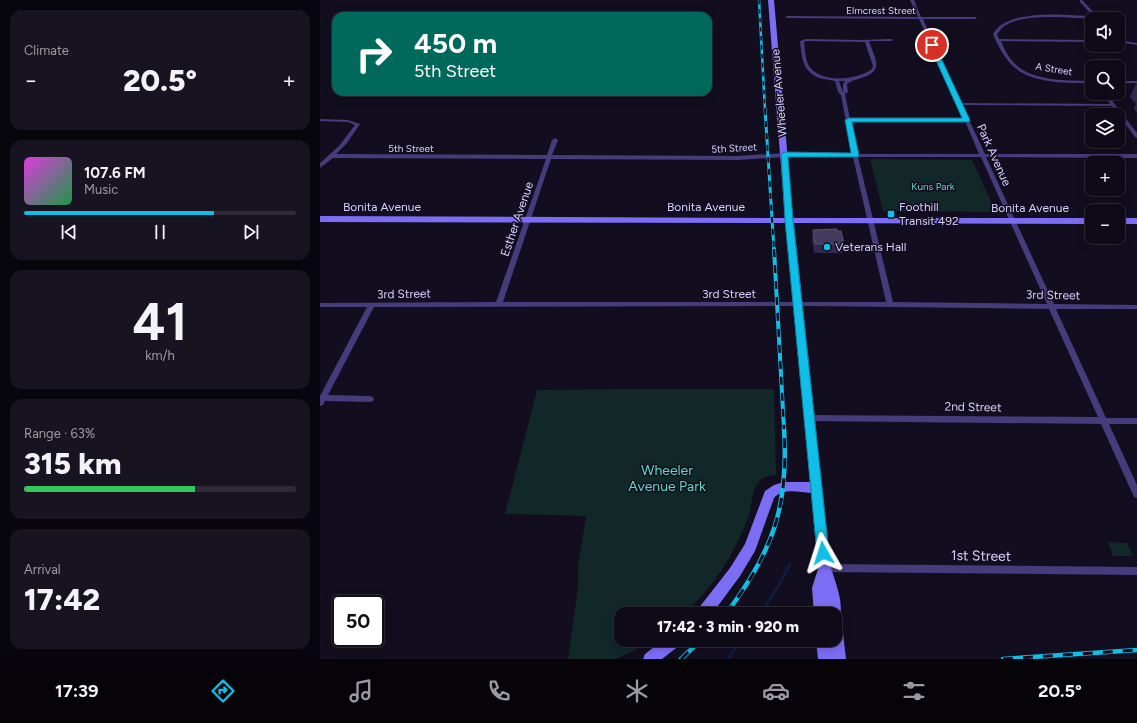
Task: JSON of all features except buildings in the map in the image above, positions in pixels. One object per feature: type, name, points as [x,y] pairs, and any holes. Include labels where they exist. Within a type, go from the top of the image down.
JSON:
[{"type":"main road","name":"Wheeler Avenue","points":[[771,0],[785,154],[789,220],[824,568],[831,588],[833,607]]},
{"type":"main road","name":"Bonita Avenue","points":[[320,219],[1085,221]]},
{"type":"main road","points":[[1125,221],[1137,221]]},
{"type":"main road","points":[[709,607],[735,572],[750,547],[768,495],[772,490],[784,487],[816,488]]},
{"type":"main road","name":"Wheeler Avenue","points":[[820,607],[819,588],[824,568]]},
{"type":"main road","points":[[650,659],[666,647]]},
{"type":"main road","points":[[824,647],[825,659]]},
{"type":"main road","points":[[838,647],[839,659]]},
{"type":"street","name":"Park Avenue","points":[[912,0],[1137,494]]},
{"type":"street","points":[[1081,1],[1091,12]]},
{"type":"street","name":"Elmcrest Street","points":[[787,17],[975,18]]},
{"type":"street","points":[[1085,18],[1042,17],[1017,20],[1008,23],[997,30],[995,34],[998,40],[1085,41]]},
{"type":"street","points":[[864,40],[867,41],[875,66],[874,70],[863,77],[848,80],[835,79],[814,73],[808,68],[802,41],[864,40],[891,40]]},
{"type":"street","name":"A Street","points":[[998,40],[1012,63],[1028,73],[1059,81],[1085,82]]},
{"type":"street","points":[[1125,42],[1137,44]]},
{"type":"street","points":[[835,79],[840,92],[843,94],[855,155],[890,305]]},
{"type":"street","points":[[843,94],[846,92],[845,84],[848,80]]},
{"type":"street","points":[[1125,82],[1137,82]]},
{"type":"street","points":[[1109,100],[1137,136]]},
{"type":"street","points":[[959,104],[1113,105]]},
{"type":"street","points":[[320,120],[348,121],[358,124],[351,136],[320,166]]},
{"type":"street","points":[[849,120],[966,120]]},
{"type":"street","name":"Esther Avenue","points":[[500,304],[555,140]]},
{"type":"street","name":"5th Street","points":[[332,156],[737,158],[785,154],[1137,156]]},
{"type":"street","name":"3rd Street","points":[[320,305],[371,306],[500,304],[1137,307]]},
{"type":"street","points":[[321,401],[371,306]]},
{"type":"street","points":[[321,401],[370,399]]},
{"type":"street","name":"2nd Street","points":[[810,418],[1137,421]]},
{"type":"street","name":"1st Street","points":[[824,568],[1137,572]]},
{"type":"green space","name":"Kuns Park","points":[[870,159],[972,160],[996,212],[883,211]]},
{"type":"green space","name":"Wheeler Avenue Park","points":[[774,389],[776,475],[768,476],[758,483],[754,491],[748,518],[736,545],[722,570],[692,607],[614,607],[614,647],[641,647],[615,659],[568,659],[578,587],[578,565],[586,516],[505,514],[537,390]]},
{"type":"green space","points":[[1108,542],[1127,543],[1133,556],[1113,556]]},
{"type":"waterway","points":[[765,607],[779,585],[790,564]]},
{"type":"waterway","points":[[728,659],[736,647]]},
{"type":"railway","points":[[759,0],[765,110]]},
{"type":"railway","points":[[765,109],[774,250]]},
{"type":"railway","points":[[774,249],[784,429]]},
{"type":"railway","points":[[731,607],[756,569],[774,527],[784,482],[784,428]]},
{"type":"railway","points":[[681,659],[694,647]]},
{"type":"railway","points":[[1003,659],[1137,650]]},
{"type":"place","name":"Foothill Transit 492","points":[[891,214]]},
{"type":"place","name":"Veterans Hall","points":[[827,247]]},
{"type":"route","points":[[823,553],[789,220],[785,154],[855,155],[849,120],[966,120],[932,45]]}]
